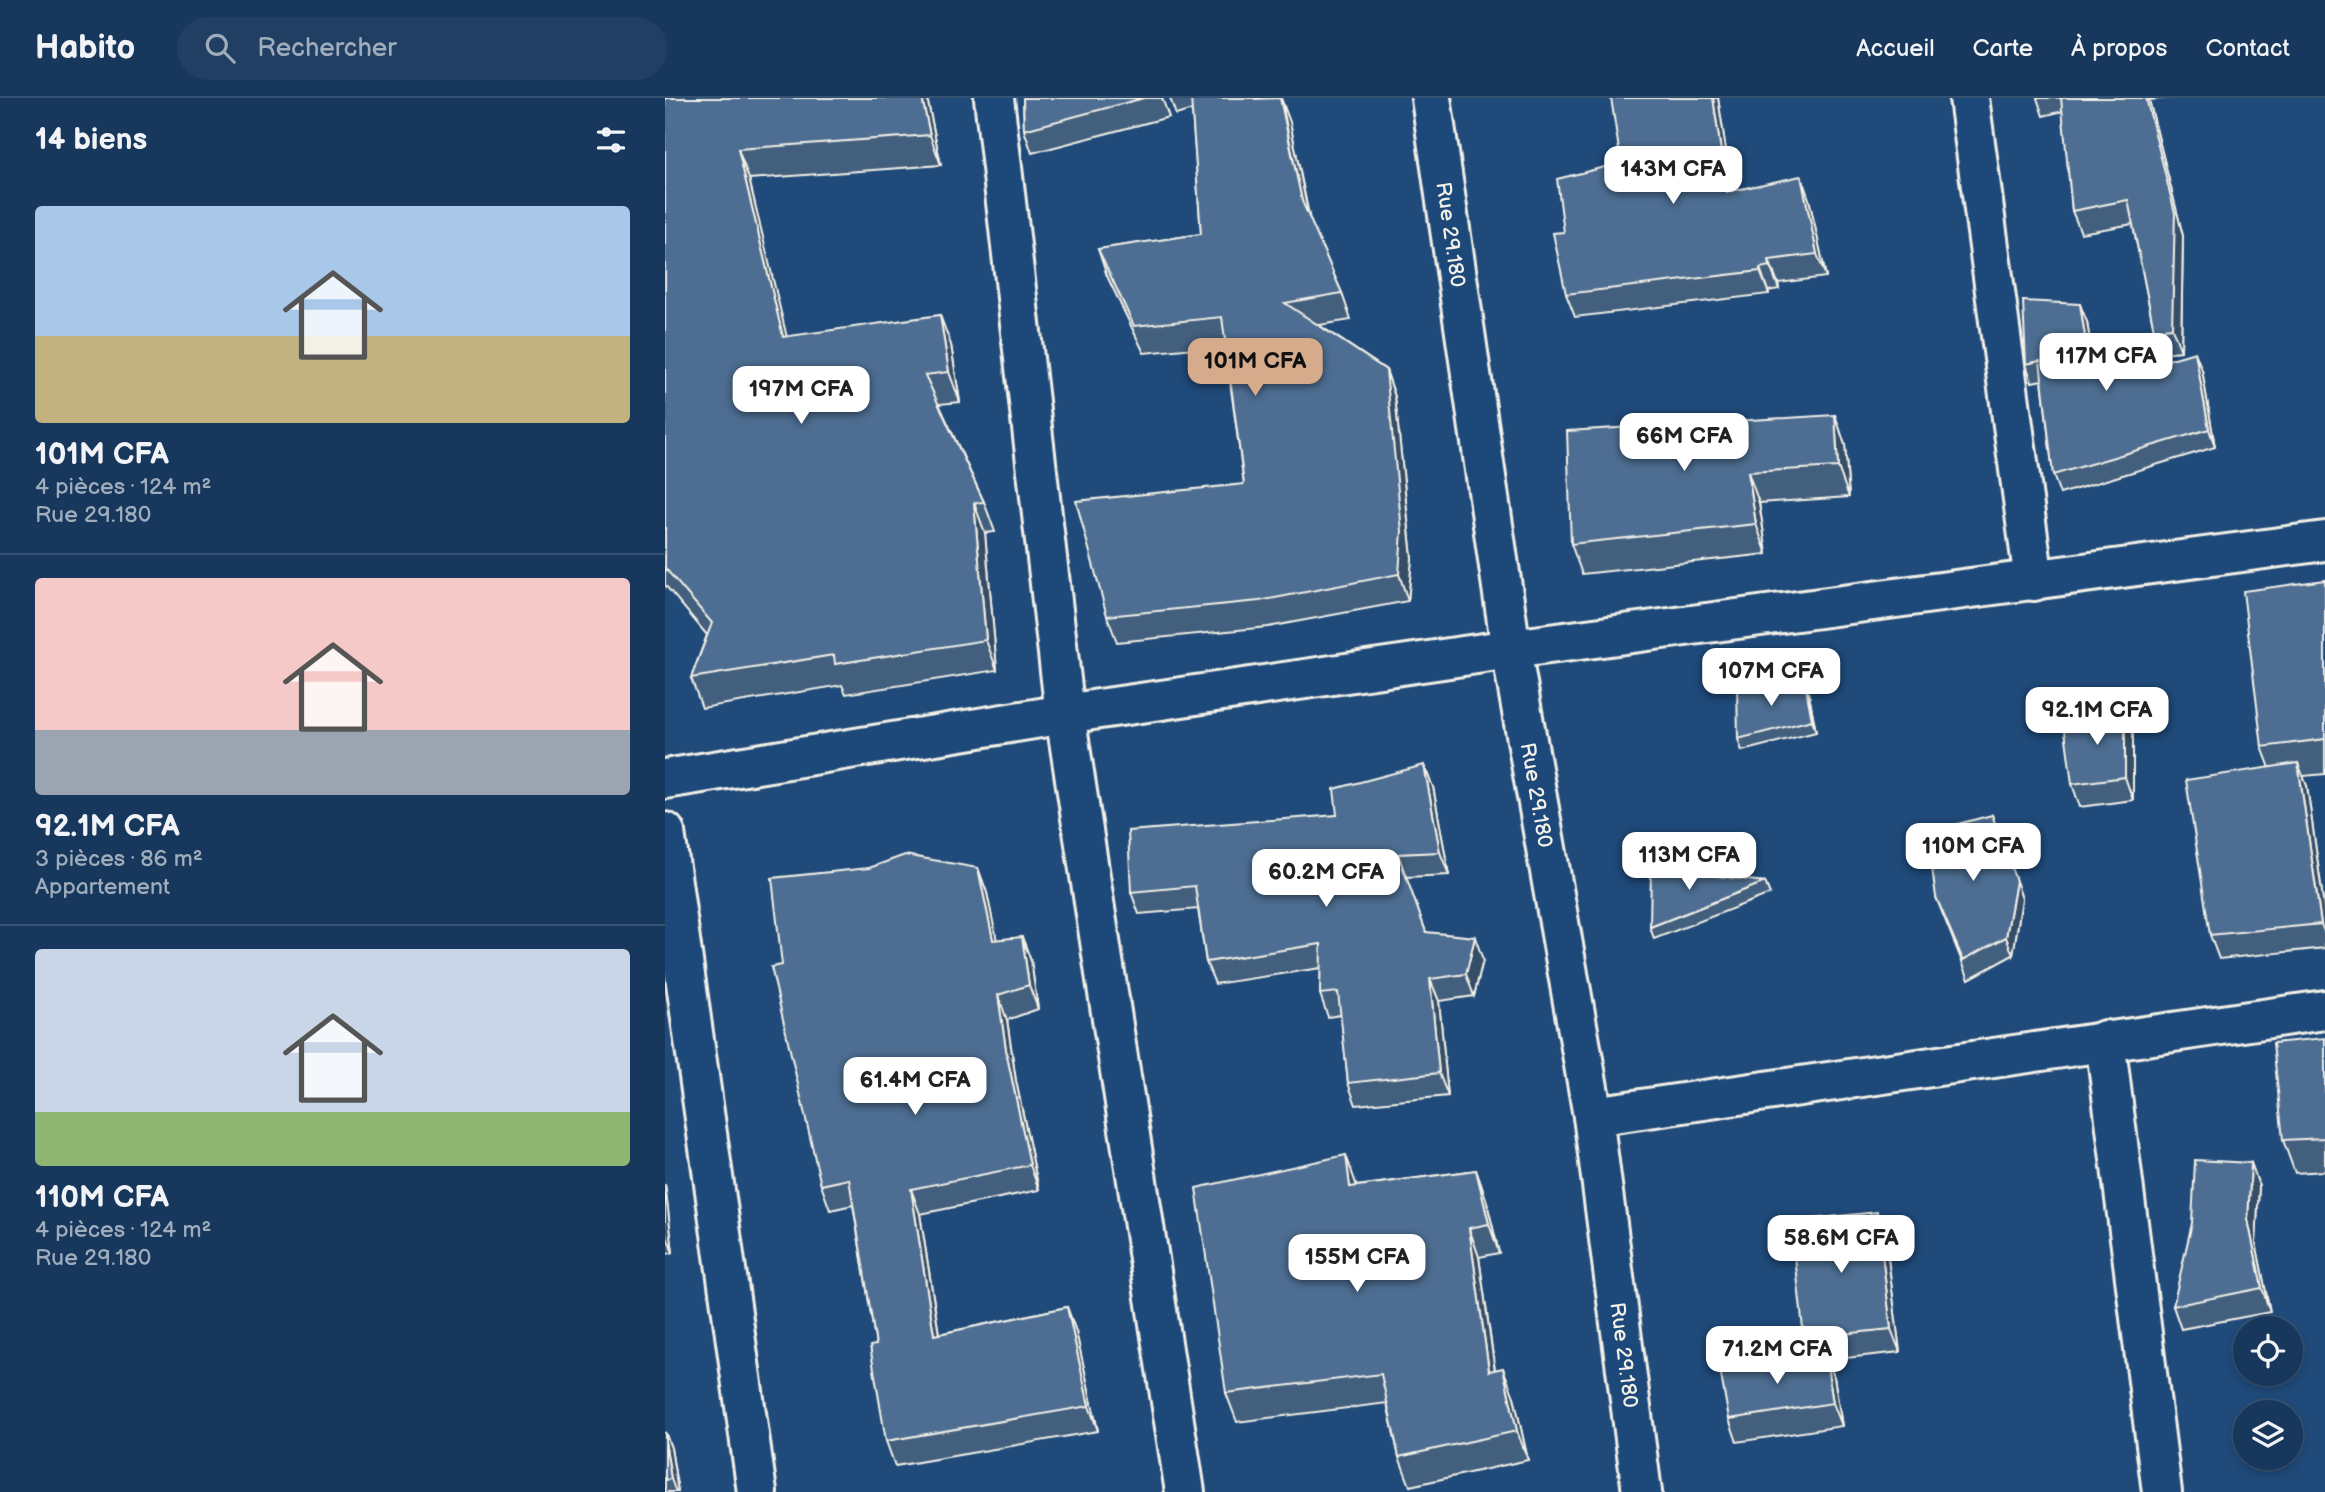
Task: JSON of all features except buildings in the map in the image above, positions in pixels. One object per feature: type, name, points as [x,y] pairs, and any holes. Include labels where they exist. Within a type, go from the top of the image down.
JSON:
[{"type":"street","points":[[994,98],[1065,714],[1185,1492]]},
{"type":"street","name":"Rue 29.180","points":[[1431,98],[1511,649],[1593,1116],[1642,1492]]},
{"type":"street","points":[[1969,98],[2034,581]]},
{"type":"street","points":[[665,779],[1065,714],[1511,649],[2325,541]]},
{"type":"street","points":[[665,832],[757,1492]]},
{"type":"street","points":[[1593,1116],[2325,1010]]},
{"type":"street","points":[[2105,1040],[2162,1492]]}]
